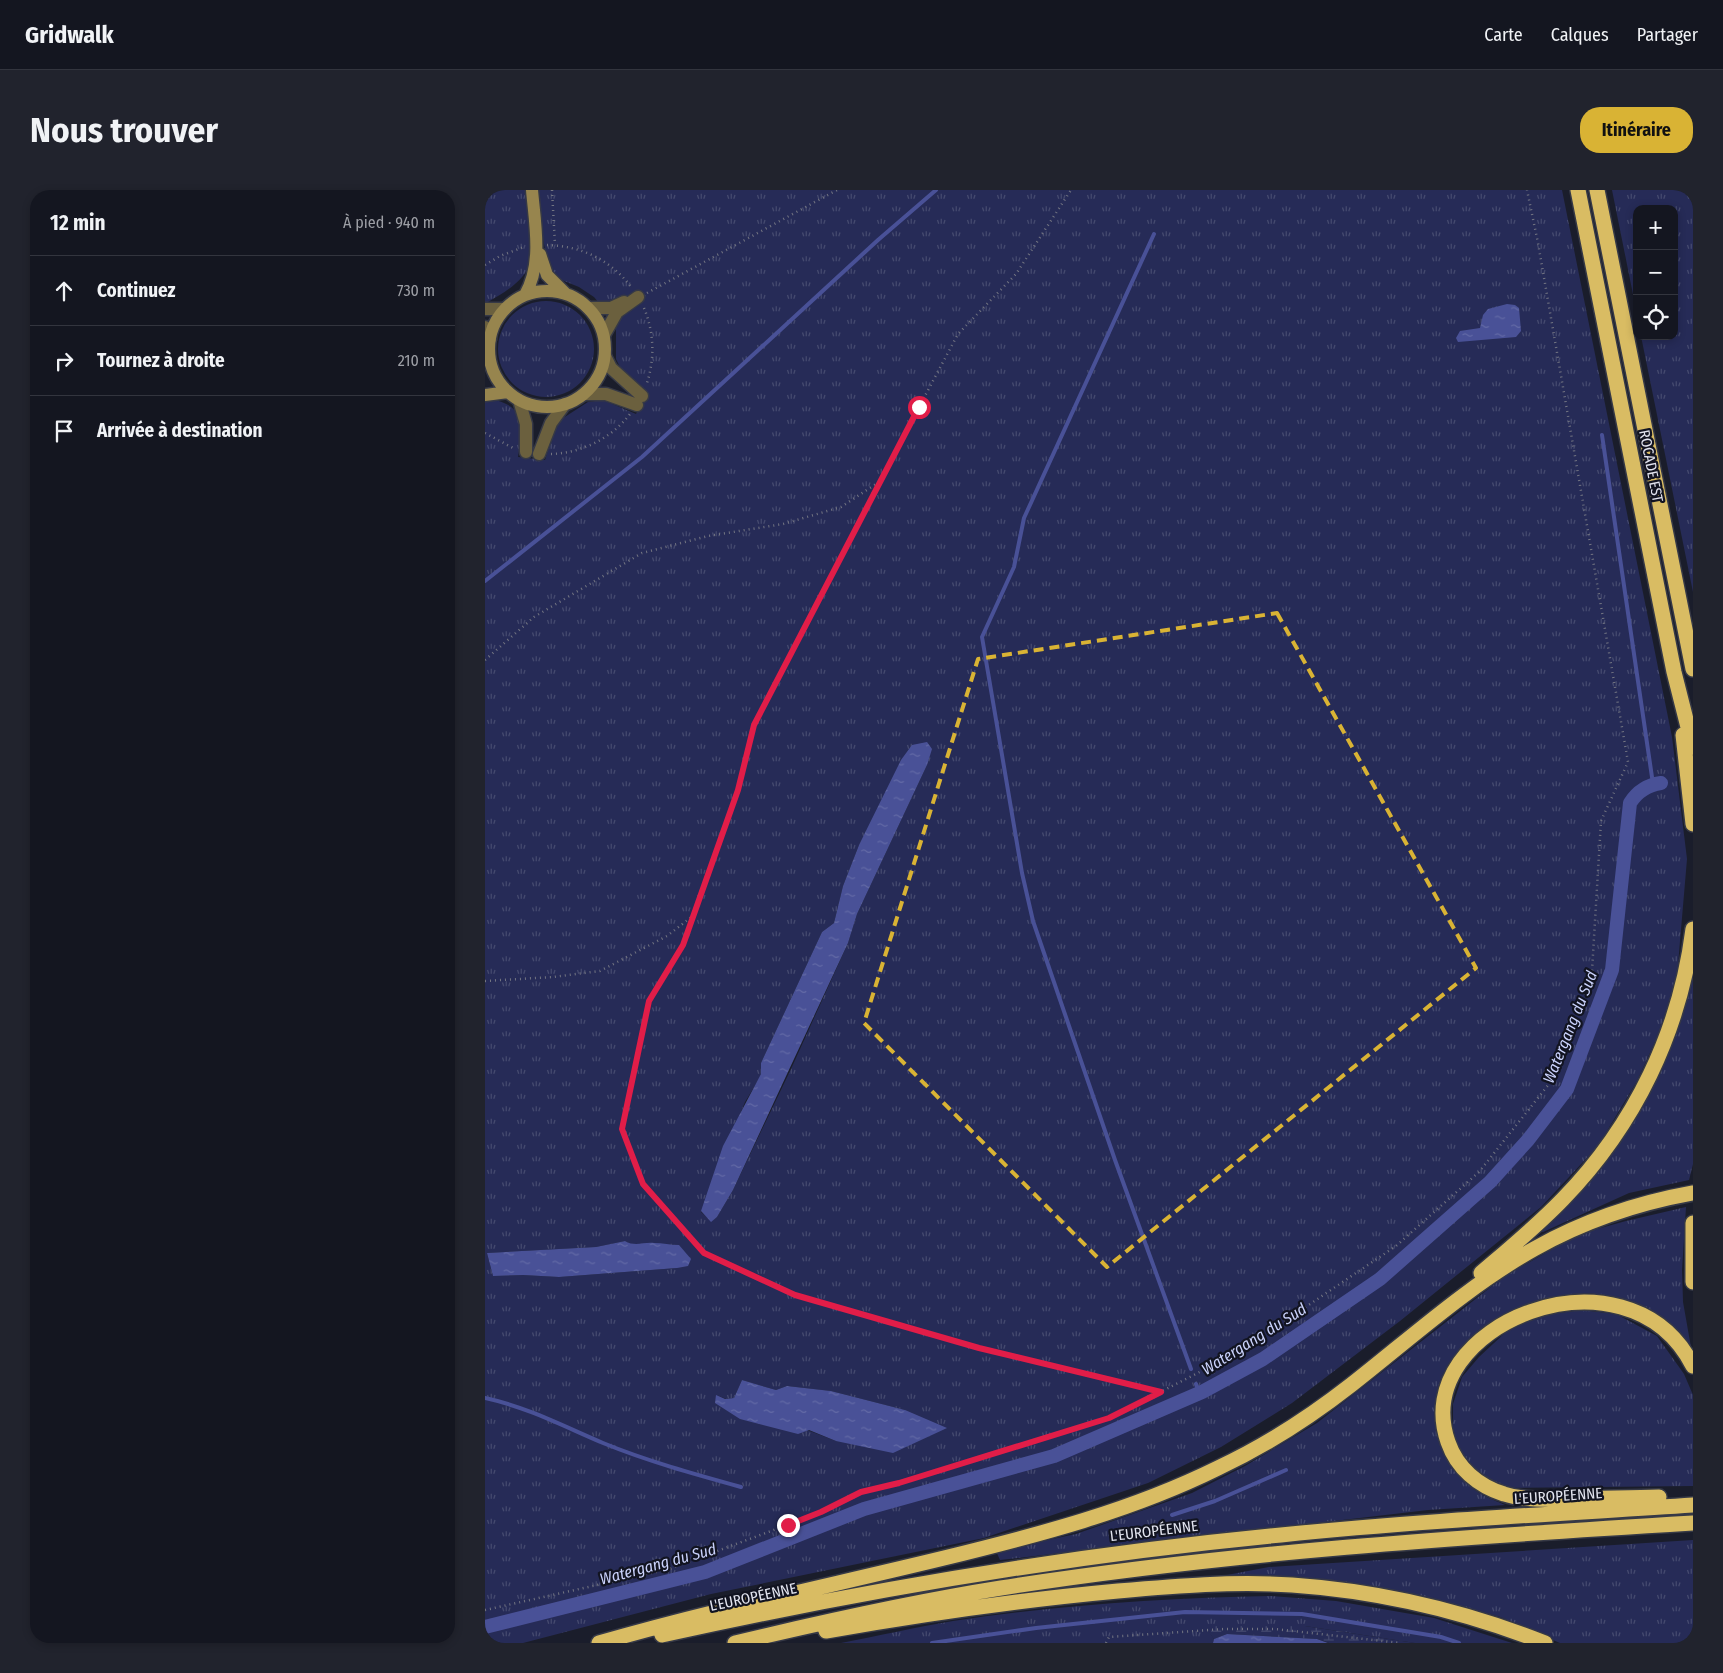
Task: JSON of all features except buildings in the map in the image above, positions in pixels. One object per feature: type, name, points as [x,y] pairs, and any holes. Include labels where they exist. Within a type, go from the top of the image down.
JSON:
[{"type":"highway","name":"ROCADE EST","points":[[1578,190],[1674,672],[1693,747]]},
{"type":"highway","name":"ROCADE EST","points":[[1597,190],[1693,669]]},
{"type":"highway","points":[[1674,672],[1693,824]]},
{"type":"highway","points":[[1370,1369],[1549,1213],[1607,1148],[1645,1086],[1665,1040],[1684,980],[1693,929]]},
{"type":"highway","points":[[599,1643],[694,1616],[1010,1542],[1116,1511],[1190,1482],[1249,1452],[1324,1405],[1463,1295],[1533,1250],[1574,1229],[1614,1213],[1693,1193]]},
{"type":"highway","points":[[1693,1223],[1693,1282]]},
{"type":"highway","points":[[1693,1366],[1670,1335],[1635,1311],[1606,1303],[1562,1303],[1529,1311],[1514,1318],[1500,1326],[1475,1347],[1451,1380],[1443,1413],[1447,1438],[1457,1461],[1479,1482],[1507,1495],[1537,1499],[1693,1497]]},
{"type":"highway","name":"L'EUROPÉENNE","points":[[625,1643],[881,1590],[1105,1555],[1369,1527],[1693,1505]]},
{"type":"highway","points":[[735,1643],[900,1606],[1001,1588],[1098,1574],[1349,1547],[1693,1523]]},
{"type":"highway","points":[[1576,1530],[1693,1530]]},
{"type":"highway","points":[[758,1643],[1008,1602],[1151,1588],[1249,1584],[1328,1589],[1401,1599],[1466,1615],[1545,1643]]},
{"type":"street","points":[[525,295],[535,270],[532,190]]},
{"type":"street","points":[[485,395],[514,396],[539,406],[565,404],[584,394],[598,378],[605,356],[604,336],[598,321],[588,308],[555,285],[544,270],[535,232]]},
{"type":"street","points":[[526,452],[526,424],[514,396],[496,376],[487,360],[490,339],[496,321],[505,309],[525,295],[544,291],[567,294]]},
{"type":"street","points":[[588,308],[611,308],[639,297]]},
{"type":"street","points":[[604,336],[617,312],[639,297]]},
{"type":"street","points":[[485,309],[505,309]]},
{"type":"street","points":[[485,327],[490,339]]},
{"type":"street","points":[[584,394],[606,394],[639,400],[611,368],[605,356]]},
{"type":"street","points":[[539,454],[551,423],[565,404]]},
{"type":"path","points":[[552,190],[555,245]]},
{"type":"path","points":[[639,297],[837,190]]},
{"type":"path","points":[[1071,190],[1016,274],[958,334],[879,482],[754,725],[738,790],[683,945],[649,1001],[622,1129],[643,1184],[704,1253],[795,1295],[979,1348],[1161,1392]]},
{"type":"path","points":[[485,1610],[669,1569],[821,1512],[861,1492],[899,1483],[1109,1418],[1239,1352],[1396,1246],[1479,1172],[1553,1079],[1592,971],[1601,821],[1629,762],[1538,243],[1527,190]]},
{"type":"path","points":[[485,660],[534,617],[642,553],[708,536],[783,524],[841,507],[879,482]]},
{"type":"path","points":[[485,981],[553,978],[600,971],[667,936],[694,915]]},
{"type":"path","points":[[1106,1643],[1109,1637],[1258,1629],[1400,1643]]},
{"type":"highlighted area","points":[[1277,613],[1476,968],[1107,1267],[864,1023],[978,659]]},
{"type":"green space","points":[[485,190],[1562,190],[1672,737],[1687,859],[1677,976],[1659,1033],[1637,1081],[1598,1146],[1541,1207],[1400,1321],[1292,1403],[1221,1447],[1148,1483],[984,1538],[711,1594],[523,1643],[485,1643],[485,401],[502,402],[516,412],[521,426],[518,457],[545,460],[557,422],[588,402],[603,400],[636,414],[647,393],[620,367],[616,359],[616,323],[594,297],[579,287],[554,277],[547,261],[543,238],[531,241],[531,261],[528,268],[519,280],[488,302],[485,311]],"holes":[[[927,765],[857,914],[848,943],[791,1069],[733,1190],[717,1217],[711,1221],[701,1212],[745,1102],[762,1074],[761,1063],[822,932],[834,923],[843,886],[859,845],[881,805]],[[625,1241],[630,1244],[679,1245],[677,1268],[559,1277],[493,1276],[487,1253],[596,1247]],[[742,1380],[776,1390],[787,1386],[831,1391],[905,1410],[836,1441],[726,1399],[734,1398]]]},
{"type":"green space","points":[[1612,190],[1690,190],[1693,204],[1693,592],[1642,340],[1678,340],[1678,205],[1633,205],[1633,294]]},
{"type":"green space","points":[[546,301],[565,304],[580,315],[591,330],[594,349],[591,368],[580,383],[565,394],[546,397],[527,394],[512,383],[501,368],[498,349],[501,330],[512,315],[527,304]]},
{"type":"green space","points":[[1693,964],[1693,1164],[1689,1180],[1629,1193],[1543,1232],[1536,1231],[1613,1152],[1660,1074],[1686,997]]},
{"type":"green space","points":[[1686,1207],[1682,1270],[1683,1302],[1692,1353],[1671,1329],[1656,1316],[1638,1305],[1608,1295],[1566,1295],[1526,1307],[1489,1327],[1461,1349],[1444,1371],[1438,1388],[1435,1406],[1436,1424],[1448,1458],[1471,1487],[1505,1505],[1428,1510],[1000,1560],[996,1551],[1076,1534],[1192,1493],[1245,1466],[1317,1423],[1505,1276],[1579,1234]]},
{"type":"green space","points":[[1582,1310],[1616,1314],[1657,1336],[1684,1374],[1693,1395],[1693,1486],[1500,1488],[1473,1469],[1459,1451],[1453,1428],[1453,1404],[1462,1377],[1479,1357],[1507,1331],[1543,1315]]},
{"type":"green space","points":[[1693,1540],[1693,1643],[1560,1643],[1500,1617],[1441,1601],[1363,1585],[1227,1575],[1269,1567]]},
{"type":"green space","points":[[1271,1596],[1336,1601],[1434,1618],[1512,1643],[1415,1643],[1305,1626],[1205,1626],[1214,1639],[1213,1643],[841,1643],[992,1615],[1151,1601]]},
{"type":"green space","points":[[1204,1626],[1305,1626],[1415,1643],[1329,1643],[1317,1639],[1227,1634],[1214,1639]]},
{"type":"water","points":[[1507,304],[1515,305],[1519,308],[1521,331],[1516,337],[1458,342],[1456,338],[1460,331],[1480,328],[1483,315],[1488,309]]},
{"type":"water","points":[[927,742],[932,749],[927,765],[857,914],[848,943],[733,1190],[717,1217],[711,1222],[701,1211],[723,1146],[761,1074],[761,1063],[822,932],[834,923],[843,886],[859,845],[901,760],[912,745]]},
{"type":"water","points":[[625,1241],[636,1244],[679,1245],[691,1259],[688,1266],[677,1268],[559,1277],[493,1276],[487,1253],[596,1247]]},
{"type":"water","points":[[742,1380],[776,1390],[787,1386],[831,1391],[905,1410],[947,1428],[893,1453],[836,1441],[809,1430],[798,1434],[740,1419],[715,1403],[716,1395],[725,1399],[734,1398]]},
{"type":"water","points":[[1227,1634],[1317,1639],[1328,1643],[1213,1643],[1214,1639]]},
{"type":"waterway","points":[[485,581],[642,457],[878,240],[936,190]]},
{"type":"waterway","points":[[1154,234],[1024,518],[1014,567],[982,637],[1022,873],[1033,921],[1115,1160],[1191,1369]]},
{"type":"waterway","points":[[1602,435],[1653,784]]},
{"type":"waterway","name":"Watergang du Sud","points":[[485,1627],[705,1572],[864,1509],[1054,1456],[1202,1392],[1263,1359],[1380,1279],[1490,1182],[1528,1140],[1567,1089],[1612,970],[1630,803],[1643,790],[1651,785],[1661,783]]},
{"type":"waterway","points":[[1196,1384],[1199,1393]]},
{"type":"waterway","name":"Watergang du Sud","points":[[485,1398],[530,1412],[637,1456],[741,1487]]},
{"type":"waterway","points":[[1172,1515],[1215,1501],[1286,1470]]},
{"type":"waterway","points":[[932,1643],[1036,1628],[1185,1612],[1302,1614],[1441,1637],[1459,1643]]},
{"type":"route","points":[[788,1525],[821,1512],[861,1492],[899,1483],[1109,1418],[1161,1392],[979,1348],[795,1295],[704,1253],[643,1184],[622,1129],[649,1001],[683,945],[738,790],[754,725],[919,407]]}]
